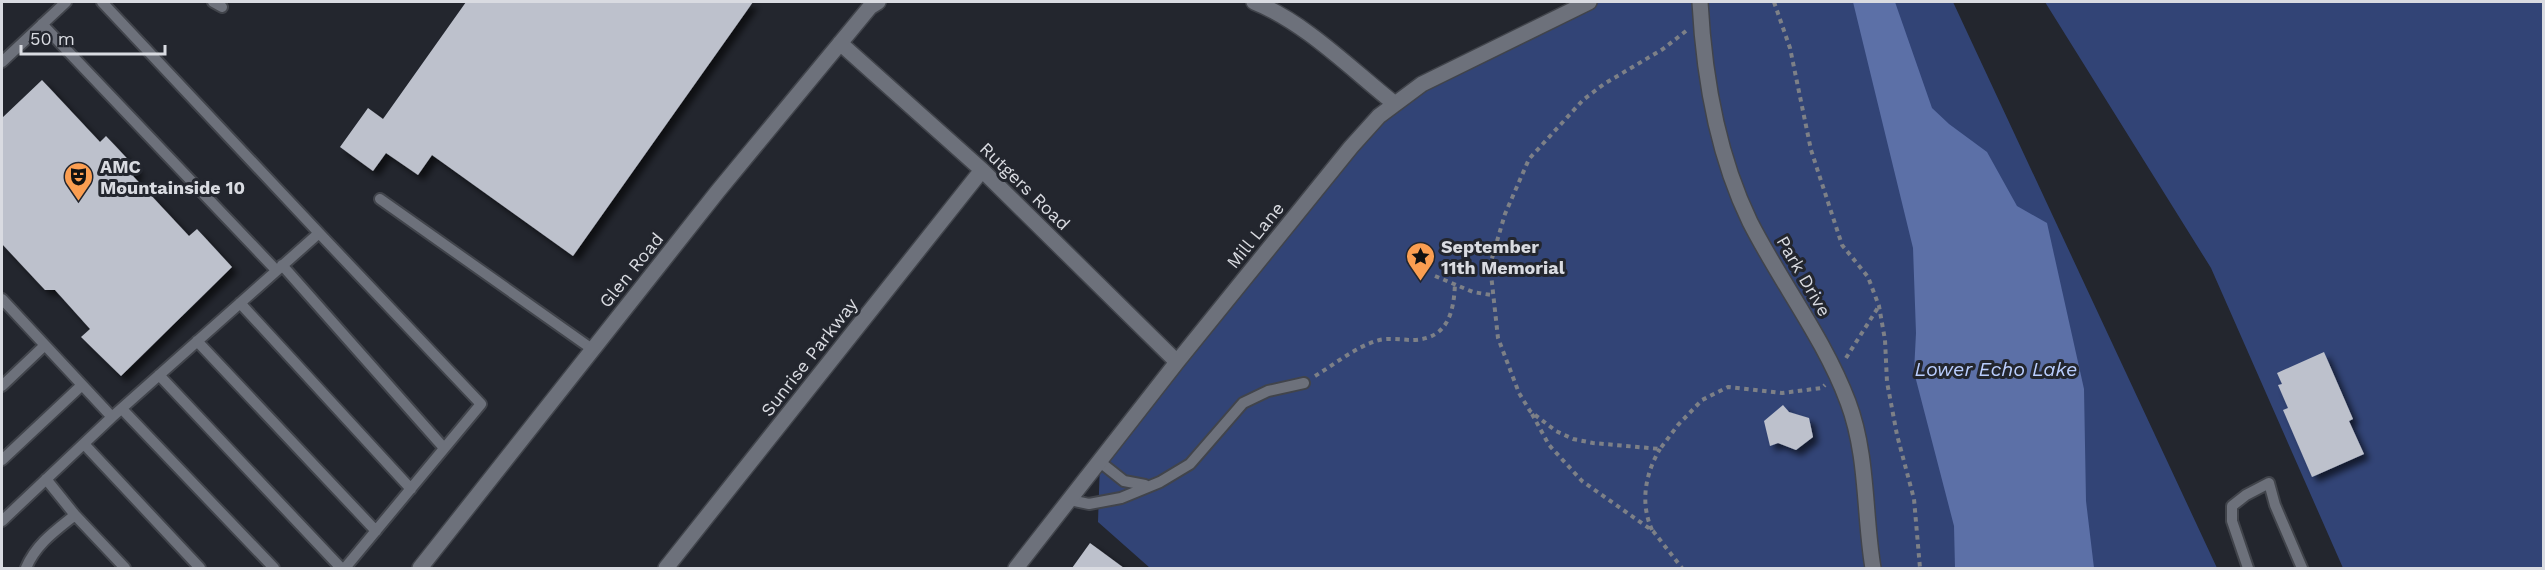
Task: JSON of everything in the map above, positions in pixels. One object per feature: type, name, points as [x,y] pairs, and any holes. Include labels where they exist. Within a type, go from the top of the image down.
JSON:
[{"type":"street","name":"Glen Road","points":[[420,568],[592,349],[840,43],[870,7],[878,2]]},
{"type":"street","points":[[1254,2],[1269,8],[1295,24],[1395,104]]},
{"type":"street","name":"Mill Lane","points":[[1016,568],[1177,362],[1351,147],[1379,116],[1422,84],[1589,2]]},
{"type":"street","name":"Park Drive","points":[[1700,2],[1712,98],[1722,149],[1735,188],[1751,223],[1837,372],[1859,437],[1873,568]]},
{"type":"street","name":"Rutgers Road","points":[[840,43],[982,170],[1177,362]]},
{"type":"street","name":"Sunrise Parkway","points":[[666,568],[982,170]]},
{"type":"lane","points":[[2,62],[66,2]]},
{"type":"lane","points":[[102,2],[481,404],[343,568],[159,375]]},
{"type":"lane","points":[[42,24],[279,268],[444,448]]},
{"type":"lane","points":[[380,199],[592,349]]},
{"type":"lane","points":[[2,521],[112,417],[319,233]]},
{"type":"lane","points":[[240,303],[411,489]]},
{"type":"lane","points":[[4,306],[45,345],[112,417]]},
{"type":"lane","points":[[197,341],[376,531]]},
{"type":"lane","points":[[2,386],[45,345]]},
{"type":"lane","points":[[1070,500],[1089,504],[1120,498],[1160,482],[1190,464],[1243,403],[1268,391],[1304,383]]},
{"type":"lane","points":[[2,460],[82,386]]},
{"type":"lane","points":[[122,409],[273,568]]},
{"type":"lane","points":[[84,444],[200,568]]},
{"type":"lane","points":[[1100,462],[1124,481],[1149,485]]},
{"type":"lane","points":[[46,480],[125,568]]},
{"type":"lane","points":[[2248,568],[2232,521],[2232,506],[2246,495],[2269,483],[2275,505],[2302,568]]},
{"type":"lane","points":[[26,568],[32,554],[41,543],[75,514]]},
{"type":"path","points":[[1774,2],[1790,48],[1811,150],[1842,245],[1868,277],[1879,306],[1885,340],[1887,382],[1897,435],[1914,499],[1920,568]]},
{"type":"path","points":[[1653,531],[1582,481],[1549,445],[1519,393],[1498,338],[1491,295],[1490,265],[1505,214],[1529,159],[1583,100],[1604,84],[1663,49],[1701,19]]},
{"type":"path","points":[[1435,276],[1473,292],[1491,295]]},
{"type":"path","points":[[1304,383],[1365,345],[1380,339],[1417,340],[1431,336],[1444,327],[1455,302],[1455,283]]},
{"type":"path","points":[[1681,568],[1653,531],[1647,519],[1645,492],[1650,466],[1678,424],[1702,400],[1728,387],[1782,393],[1822,388],[1837,372],[1879,306]]},
{"type":"path","points":[[1530,411],[1556,431],[1573,439],[1660,449]]},
{"type":"shaded area","points":[[1589,2],[1953,2],[2217,568],[1150,568],[1098,522],[1100,462],[1351,147],[1422,84]]},
{"type":"shaded area","points":[[2045,2],[2543,2],[2543,568],[2343,568],[2211,268]]},
{"type":"water","name":"Lower Echo Lake","points":[[1853,2],[1895,2],[1932,108],[1949,124],[1987,152],[2017,206],[2047,223],[2084,389],[2086,501],[2094,568],[1955,568],[1954,526],[1914,372],[1916,333],[1913,248]]},
{"type":"building","points":[[466,2],[753,2],[573,256],[432,155],[418,175],[386,153],[373,171],[340,147],[368,108],[383,119]]},
{"type":"building","name":"AMC Mountainside 10","points":[[42,80],[100,142],[106,136],[138,170],[133,176],[189,236],[197,229],[232,267],[121,376],[81,337],[90,329],[55,290],[45,290],[2,244],[2,118]]},
{"type":"building","points":[[2324,352],[2353,419],[2349,421],[2364,454],[2312,477],[2283,410],[2288,408],[2278,385],[2282,384],[2277,373]]},
{"type":"building","points":[[1783,405],[1789,412],[1809,418],[1813,437],[1796,450],[1778,443],[1770,446],[1764,421]]},
{"type":"building","points":[[1090,543],[1124,568],[1072,568]]},
{"type":"place","name":"AMC Mountainside 10","points":[[79,202]]},
{"type":"place","name":"September 11th Memorial","points":[[1420,282]]}]
